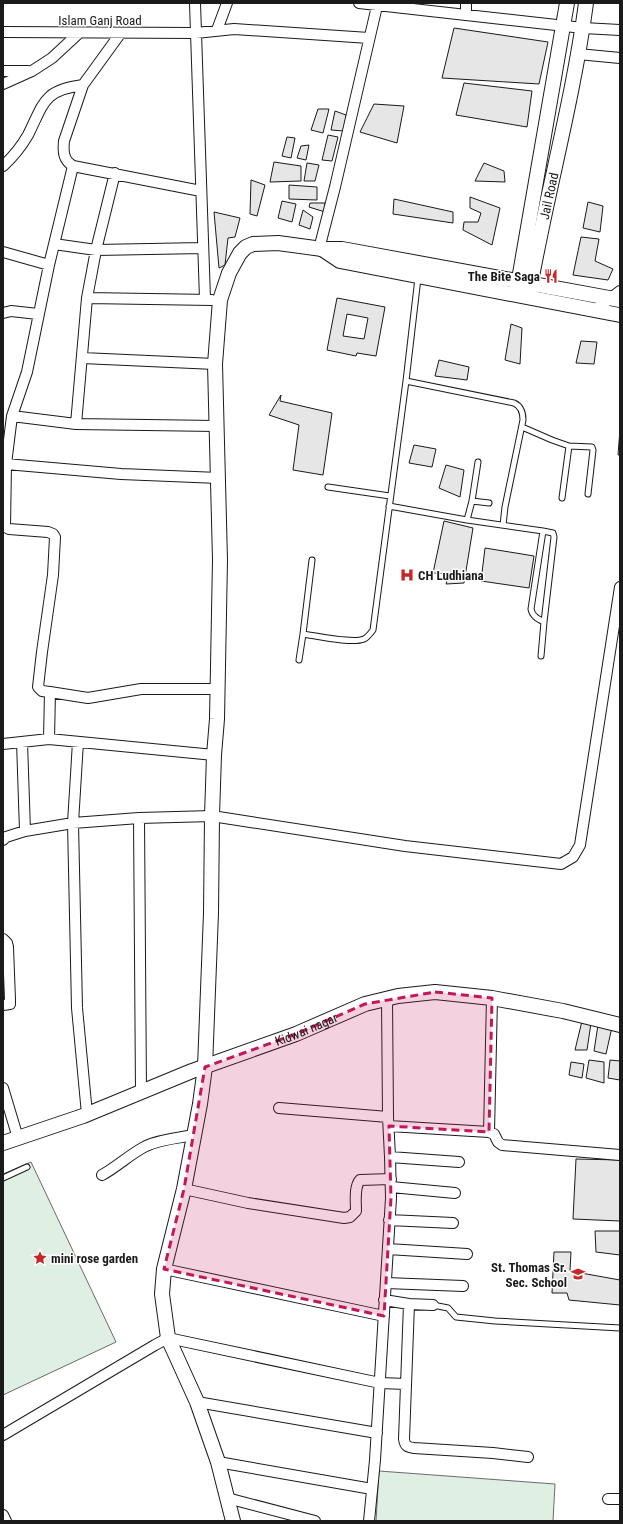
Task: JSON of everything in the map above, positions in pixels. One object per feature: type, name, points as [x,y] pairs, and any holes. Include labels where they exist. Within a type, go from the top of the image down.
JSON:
[{"type":"street","points":[[195,3],[205,299]]},
{"type":"street","points":[[217,30],[227,3]]},
{"type":"street","points":[[359,3],[563,26],[620,30]]},
{"type":"street","points":[[466,3],[466,15]]},
{"type":"street","name":"Jail Road","points":[[523,289],[548,112],[567,3]]},
{"type":"street","name":"Jail Road","points":[[523,289],[566,116],[583,28],[586,3]]},
{"type":"street","points":[[321,249],[377,6]]},
{"type":"street","name":"Islam Ganj Road","points":[[3,32],[120,34],[196,33],[217,30],[240,30],[369,38]]},
{"type":"street","points":[[3,84],[32,71],[57,54],[79,33]]},
{"type":"street","points":[[120,34],[83,85],[64,141],[63,151],[68,164],[201,191]]},
{"type":"street","points":[[578,54],[620,58]]},
{"type":"street","points":[[3,71],[32,71]]},
{"type":"street","points":[[3,166],[15,155],[28,135],[38,111],[45,100],[58,91],[83,85]]},
{"type":"street","points":[[548,112],[566,116]]},
{"type":"street","points":[[73,166],[38,314],[27,372],[12,416],[6,464],[4,496],[6,528],[48,532],[53,534],[55,537],[53,575],[38,687],[42,691],[88,698],[141,689],[217,689]]},
{"type":"street","points":[[76,424],[87,298],[96,250],[115,173]]},
{"type":"street","points":[[233,1521],[218,1462],[197,1402],[168,1338],[162,1294],[164,1269],[184,1189],[200,1104],[205,1067],[211,913],[212,816],[220,560],[215,364],[220,300],[229,273],[240,253],[246,247],[265,242],[292,244],[321,249],[342,249],[420,270],[523,289],[617,297]]},
{"type":"street","points":[[54,244],[96,250],[203,248]]},
{"type":"street","points":[[3,252],[49,265]]},
{"type":"street","points":[[523,289],[595,310],[620,315]]},
{"type":"street","points":[[595,310],[617,297]]},
{"type":"street","points":[[87,298],[220,300]]},
{"type":"street","points":[[3,313],[12,311],[38,314]]},
{"type":"street","points":[[82,358],[215,364]]},
{"type":"street","points":[[12,416],[76,424],[216,426]]},
{"type":"street","points":[[6,464],[121,474],[219,478]]},
{"type":"street","points":[[4,836],[73,823],[139,818],[212,816],[405,846],[561,864],[573,857],[580,845],[620,587]]},
{"type":"street","points":[[49,739],[50,692]]},
{"type":"street","points":[[3,744],[49,739],[214,755]]},
{"type":"street","points":[[22,742],[25,831]]},
{"type":"street","points":[[78,742],[73,823],[77,1008],[87,1114]]},
{"type":"street","points":[[139,818],[142,1092]]},
{"type":"street","points":[[3,939],[7,943],[8,947],[10,1000],[10,1004],[3,1006]]},
{"type":"street","name":"Kidwai nagar","points":[[3,1143],[87,1114],[205,1067],[296,1034],[365,1004],[387,998],[427,992],[450,993],[492,998],[563,1011],[620,1025]]},
{"type":"street","points":[[369,1521],[380,1383],[391,1183],[387,998]]},
{"type":"street","points":[[490,1132],[492,998]]},
{"type":"street","points":[[3,1088],[18,1138]]},
{"type":"street","points":[[279,1108],[389,1122],[490,1132],[494,1134],[498,1142],[502,1145],[620,1155]]},
{"type":"street","points":[[102,1175],[146,1146],[194,1135]]},
{"type":"street","points":[[390,1157],[459,1162]]},
{"type":"street","points":[[184,1189],[248,1203],[344,1218],[350,1217],[356,1211],[356,1189],[358,1182],[365,1180],[455,1193]]},
{"type":"street","points":[[389,1220],[453,1223]]},
{"type":"street","points":[[388,1249],[467,1254]]},
{"type":"street","points":[[164,1269],[384,1316]]},
{"type":"street","points":[[386,1283],[462,1286]]},
{"type":"street","points":[[384,1300],[409,1304],[433,1305]]},
{"type":"street","points":[[409,1304],[405,1445],[408,1447],[528,1457]]},
{"type":"street","points":[[3,1435],[168,1338],[380,1383],[406,1384]]},
{"type":"street","points":[[197,1402],[376,1433]]},
{"type":"street","points":[[218,1462],[372,1489]]},
{"type":"street","points":[[227,1498],[315,1521]]},
{"type":"street","points":[[608,1499],[620,1499]]},
{"type":"street","points":[[3,1515],[6,1521]]},
{"type":"lane","points":[[303,634],[346,640],[358,640],[370,635],[372,630],[420,270]]},
{"type":"lane","points":[[406,381],[514,403],[522,410],[522,427],[505,507],[503,525]]},
{"type":"lane","points":[[522,427],[569,446],[590,446],[592,448],[588,494]]},
{"type":"lane","points":[[562,498],[569,446]]},
{"type":"lane","points":[[467,520],[472,501],[478,462]]},
{"type":"lane","points":[[328,487],[390,496]]},
{"type":"lane","points":[[472,501],[489,503]]},
{"type":"lane","points":[[389,506],[553,533],[554,536],[541,656]]},
{"type":"lane","points":[[543,531],[531,609],[534,616],[544,622]]},
{"type":"lane","points":[[300,660],[312,560]]},
{"type":"lane","points":[[3,1178],[28,1167]]},
{"type":"lane","points":[[433,1305],[448,1308],[456,1317],[495,1321],[620,1328]]},
{"type":"highlighted area","points":[[435,992],[492,998],[489,1132],[389,1126],[391,1198],[384,1316],[164,1269],[184,1189],[205,1067],[296,1034],[365,1004]]},
{"type":"green space","name":"mini rose garden","points":[[31,1162],[116,1342],[3,1395],[3,1174]]},
{"type":"green space","points":[[379,1471],[555,1484],[553,1521],[376,1521]]},
{"type":"building","points":[[454,28],[548,42],[539,84],[442,78]]},
{"type":"building","points":[[464,83],[532,91],[527,127],[456,115]]},
{"type":"building","points":[[374,104],[404,106],[397,143],[360,132]]},
{"type":"building","points":[[318,109],[329,109],[323,133],[311,130]]},
{"type":"building","points":[[335,111],[346,115],[344,131],[331,130]]},
{"type":"building","points":[[328,135],[338,137],[332,161],[322,160]]},
{"type":"building","points":[[287,137],[295,138],[291,158],[282,156]]},
{"type":"building","points":[[309,145],[306,160],[297,158],[301,146]]},
{"type":"building","points":[[274,162],[301,166],[301,181],[270,182]]},
{"type":"building","points":[[307,163],[319,165],[315,181],[304,181]]},
{"type":"building","points":[[484,163],[504,171],[505,182],[475,181]]},
{"type":"building","points":[[251,180],[265,185],[257,216],[250,214]]},
{"type":"building","points":[[289,185],[317,187],[317,200],[289,199]]},
{"type":"building","points":[[470,197],[500,208],[492,245],[463,230],[464,222],[478,222],[481,213],[470,208]]},
{"type":"building","points":[[394,199],[453,212],[453,223],[393,214]]},
{"type":"building","points":[[282,201],[296,204],[292,222],[278,218]]},
{"type":"building","points":[[588,202],[603,206],[600,232],[583,228]]},
{"type":"building","points":[[310,203],[325,203],[325,212],[309,207]]},
{"type":"building","points":[[303,210],[313,217],[310,229],[299,225]]},
{"type":"building","points":[[214,212],[240,218],[235,237],[228,238],[225,265],[219,268]]},
{"type":"building","points":[[581,237],[599,239],[595,261],[613,269],[608,280],[573,275]]},
{"type":"building","points":[[337,298],[385,307],[376,356],[357,353],[356,356],[327,350]],"holes":[[[347,314],[368,318],[364,339],[343,336]]]},
{"type":"building","points":[[511,324],[522,328],[520,364],[505,360]]},
{"type":"building","points":[[581,341],[597,342],[594,364],[576,363]]},
{"type":"building","points":[[439,360],[469,367],[467,380],[435,376]]},
{"type":"building","points":[[281,395],[280,401],[332,413],[323,475],[293,470],[299,425],[269,415]]},
{"type":"building","points":[[620,429],[620,455],[618,455]]},
{"type":"building","points":[[414,445],[436,449],[432,467],[409,463]]},
{"type":"building","points":[[446,465],[464,470],[460,497],[439,488]]},
{"type":"building","points":[[444,521],[473,528],[464,583],[446,584],[449,574],[433,573]]},
{"type":"building","points":[[485,548],[534,556],[529,588],[481,581]]},
{"type":"building","points":[[582,1021],[591,1023],[587,1050],[575,1050]]},
{"type":"building","points":[[598,1025],[612,1027],[606,1054],[594,1051]]},
{"type":"building","points":[[589,1060],[604,1062],[604,1083],[586,1078]]},
{"type":"building","points":[[610,1060],[620,1061],[620,1080],[608,1078]]},
{"type":"building","points":[[571,1062],[584,1064],[582,1078],[569,1075]]},
{"type":"building","points":[[576,1159],[620,1160],[620,1221],[573,1219]]},
{"type":"building","points":[[595,1231],[620,1231],[620,1255],[596,1252]]},
{"type":"building","points":[[554,1252],[571,1252],[570,1271],[620,1280],[620,1305],[569,1300],[567,1293],[552,1293]]},
{"type":"place","name":"The Bite Saga","points":[[551,276]]},
{"type":"place","name":"CH Ludhiana","points":[[407,575]]},
{"type":"place","name":"mini rose garden","points":[[40,1258]]},
{"type":"place","name":"St. Thomas Sr. Sec. School","points":[[578,1274]]}]
